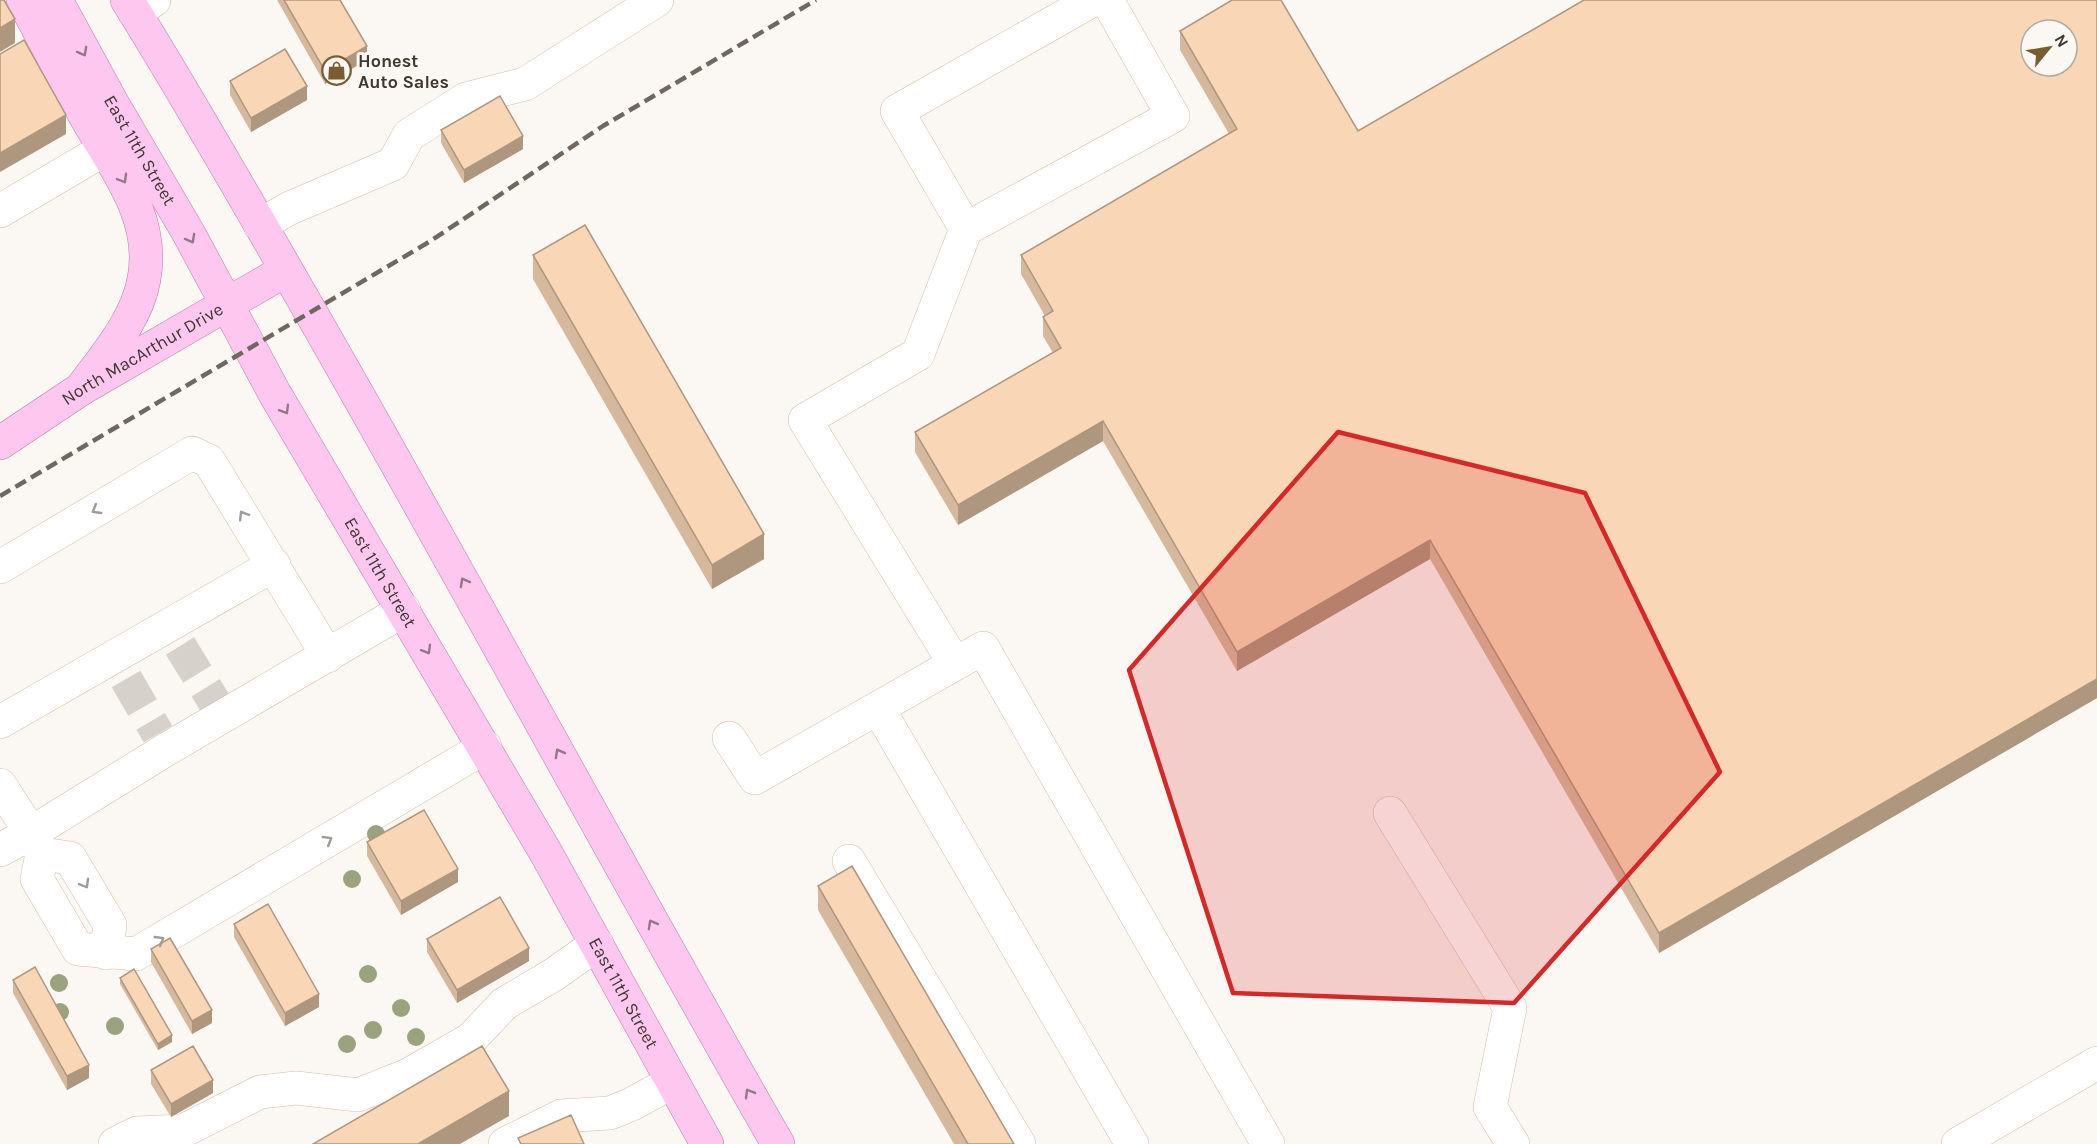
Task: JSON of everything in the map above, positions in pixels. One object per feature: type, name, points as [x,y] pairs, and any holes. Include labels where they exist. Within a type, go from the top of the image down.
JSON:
[{"type":"main road","points":[[23,0],[128,188],[143,228],[147,254],[144,281],[126,326],[81,389]]},
{"type":"main road","name":"East 11th Street","points":[[56,0],[275,394],[485,747],[707,1144]]},
{"type":"main road","points":[[138,4],[260,225],[435,530],[671,957],[778,1144]]},
{"type":"main road","name":"North MacArthur Drive","points":[[0,443],[81,389],[286,270]]},
{"type":"lane","points":[[260,225],[290,208],[393,164],[409,135],[465,99],[525,84],[657,0]]},
{"type":"lane","points":[[966,229],[897,111],[1093,0]]},
{"type":"lane","points":[[955,664],[805,420],[918,354],[966,229],[1173,116],[1107,0]]},
{"type":"lane","points":[[0,211],[105,149]]},
{"type":"lane","points":[[0,567],[192,453],[209,461],[328,656]]},
{"type":"lane","points":[[0,722],[120,668],[174,636],[274,565]]},
{"type":"lane","points":[[0,850],[36,843],[163,741],[219,710],[328,656],[404,610]]},
{"type":"lane","points":[[729,738],[755,778],[983,648],[1268,1144]]},
{"type":"lane","points":[[879,708],[1132,1144]]},
{"type":"lane","points":[[0,785],[36,843],[70,858],[110,925],[106,953],[136,954],[485,747]]},
{"type":"lane","points":[[1390,813],[1510,1008],[1490,1107],[1513,1144]]},
{"type":"lane","points":[[849,861],[1019,1144]]},
{"type":"lane","points":[[115,1144],[138,1132],[183,1131],[260,1092],[296,1088],[358,1095],[408,1075],[471,1039],[504,1004],[553,975],[597,944]]},
{"type":"lane","points":[[1958,1144],[2097,1063]]},
{"type":"lane","points":[[505,1144],[561,1116],[610,1113],[672,1082]]},
{"type":"highlighted area","points":[[1338,432],[1585,493],[1720,772],[1514,1003],[1233,993],[1129,670]]},
{"type":"building","points":[[0,0],[4,0],[15,19],[0,28]]},
{"type":"building","points":[[284,0],[340,0],[367,46],[325,71]]},
{"type":"building","points":[[1232,0],[1281,0],[1358,131],[1584,0],[2097,0],[2097,679],[1659,933],[1430,540],[1237,652],[1103,421],[958,505],[915,432],[1061,348],[1043,317],[1053,311],[1021,255],[1237,129],[1180,31]]},
{"type":"building","points":[[24,40],[66,115],[0,153],[0,54]]},
{"type":"building","points":[[285,49],[307,86],[251,118],[230,81]]},
{"type":"building","points":[[500,96],[523,136],[464,170],[441,130]]},
{"type":"building","points":[[585,225],[764,534],[712,565],[533,255]]},
{"type":"building","points":[[424,810],[458,869],[401,901],[367,842]]},
{"type":"building","points":[[852,866],[1014,1144],[968,1144],[818,886]]},
{"type":"building","points":[[500,897],[529,948],[457,990],[427,939]]},
{"type":"building","points":[[268,904],[319,994],[285,1013],[234,924]]},
{"type":"building","points":[[170,938],[212,1010],[192,1021],[151,949]]},
{"type":"building","points":[[35,967],[89,1065],[67,1076],[13,980]]},
{"type":"building","points":[[134,969],[172,1035],[158,1044],[120,978]]},
{"type":"building","points":[[193,1046],[213,1080],[171,1104],[151,1070]]},
{"type":"building","points":[[482,1046],[509,1091],[418,1144],[313,1144]]},
{"type":"building","points":[[571,1115],[584,1144],[521,1144],[518,1138]]},
{"type":"tunnel","points":[[180,646],[215,703]]},
{"type":"tunnel","points":[[126,679],[158,734]]},
{"type":"railway","points":[[0,496],[429,242],[603,126],[816,0]]},
{"type":"place","name":"Honest Auto Sales","points":[[337,71]]}]
